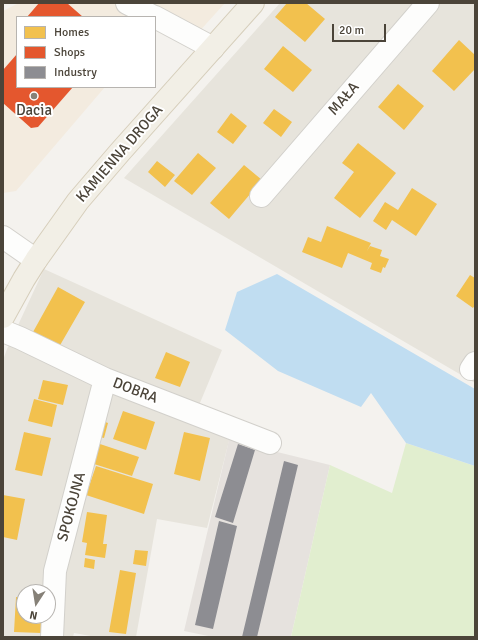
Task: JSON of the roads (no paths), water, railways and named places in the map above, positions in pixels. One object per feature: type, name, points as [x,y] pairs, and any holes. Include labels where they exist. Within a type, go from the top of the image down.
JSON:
[{"type":"main road","name":"KAMIENNA DROGA","points":[[3,317],[36,260],[78,201],[100,174],[253,3]]},
{"type":"street","points":[[127,3],[153,16]]},
{"type":"street","name":"MAŁA","points":[[261,196],[428,3]]},
{"type":"street","points":[[156,18],[213,48]]},
{"type":"street","points":[[3,237],[36,260]]},
{"type":"street","name":"DOBRA","points":[[3,331],[105,379],[270,443]]},
{"type":"street","name":"SPOKOJNA","points":[[52,637],[55,571],[105,379]]},
{"type":"water","points":[[277,274],[475,389],[475,466],[406,443],[371,393],[361,407],[278,371],[225,330],[237,292]]},
{"type":"place","name":"Dacia","points":[[34,96]]}]
